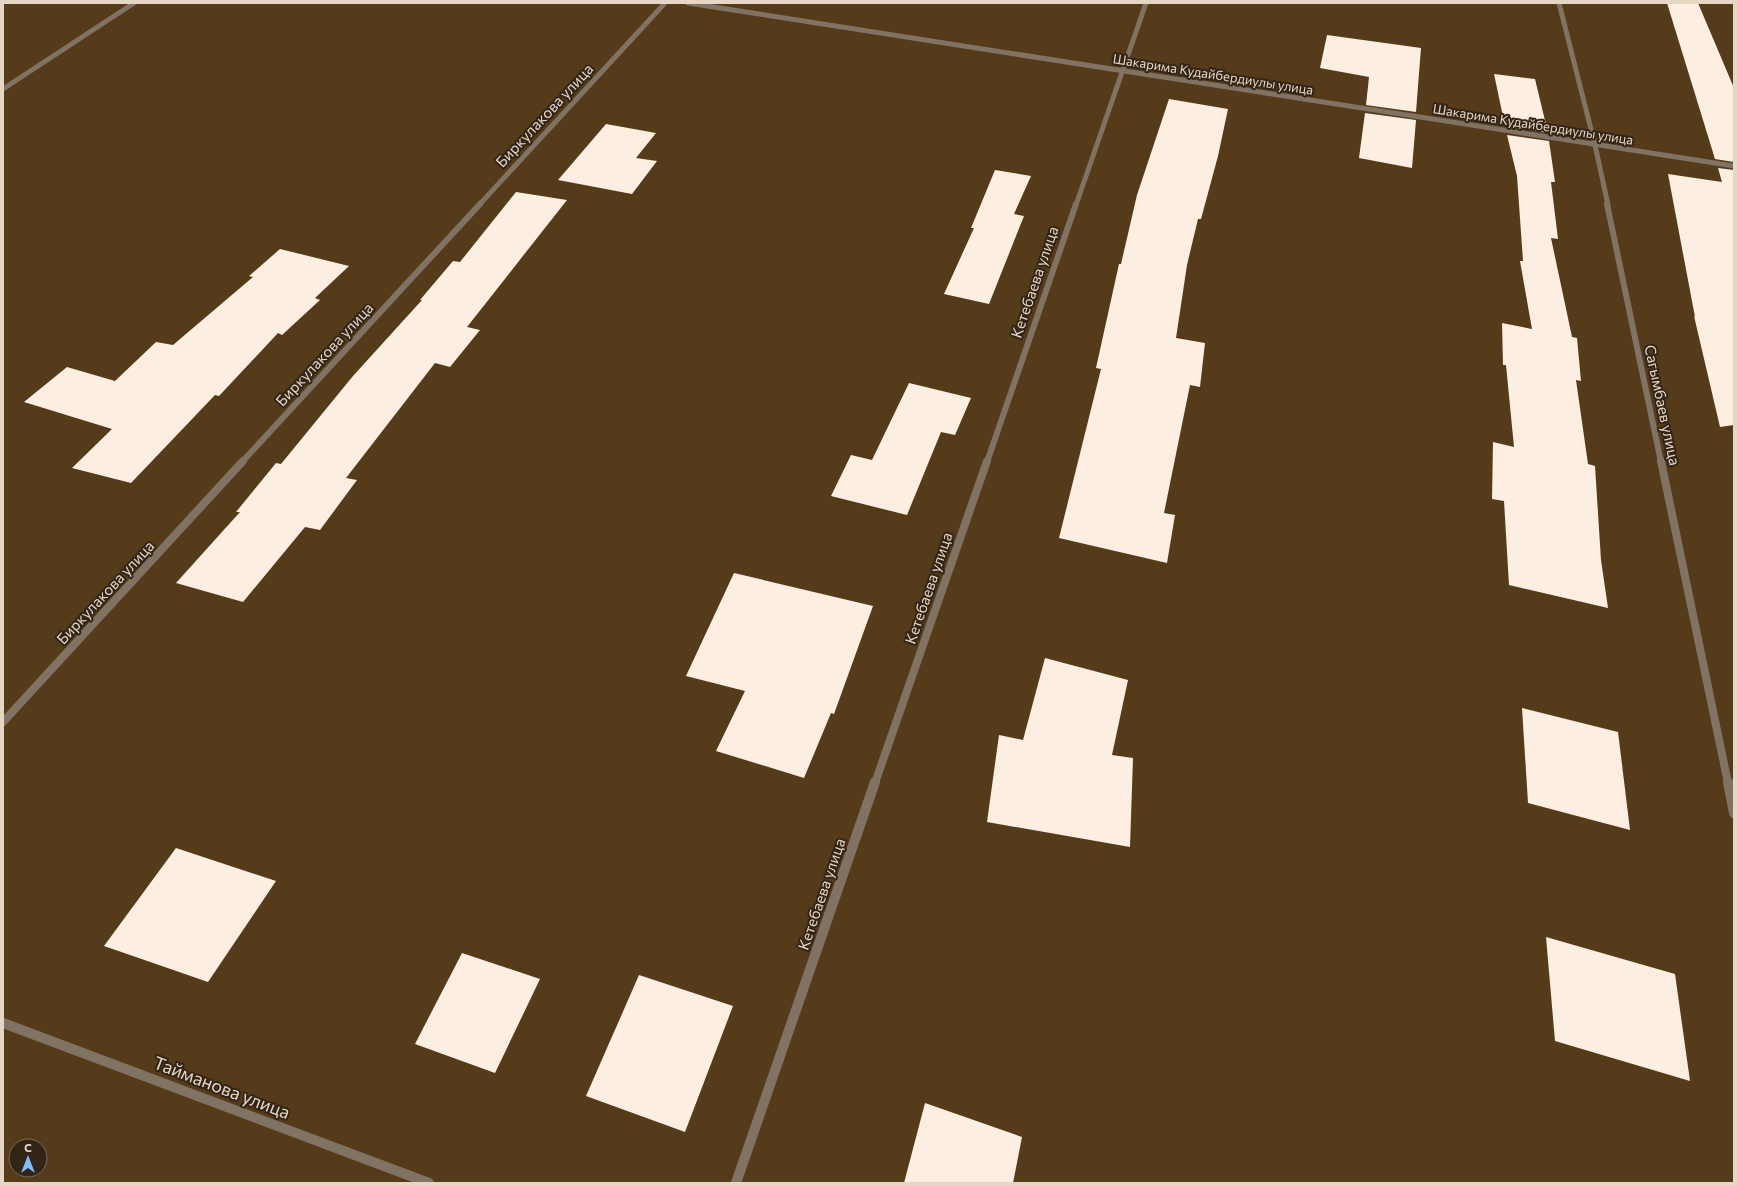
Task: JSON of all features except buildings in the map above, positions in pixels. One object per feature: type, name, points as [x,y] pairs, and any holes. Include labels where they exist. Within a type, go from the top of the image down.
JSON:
[{"type":"street","points":[[3,89],[134,3]]},
{"type":"street","name":"Биркулакова улица","points":[[3,722],[665,3]]},
{"type":"street","name":"Шакарима Кудайбердиулы улица","points":[[688,3],[1734,166]]},
{"type":"street","name":"Кетебаева улица","points":[[736,1183],[1146,3]]},
{"type":"street","name":"Сагымбаев улица","points":[[1559,3],[1596,145],[1734,813]]},
{"type":"street","name":"Тайманова улица","points":[[3,1023],[429,1183]]}]
